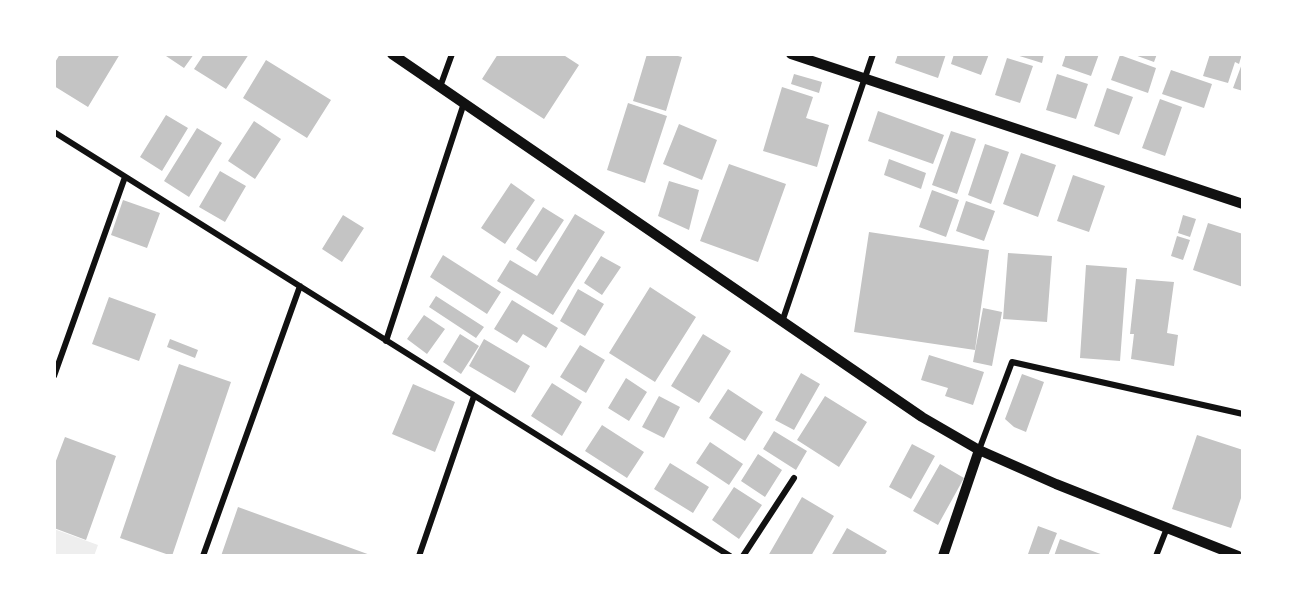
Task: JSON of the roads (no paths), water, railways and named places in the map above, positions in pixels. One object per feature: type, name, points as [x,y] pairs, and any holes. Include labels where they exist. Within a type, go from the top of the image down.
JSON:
[{"type":"street","points":[[392,54],[922,417],[979,450],[1056,484],[1238,556]]},
{"type":"street","points":[[440,87],[452,54]]},
{"type":"street","points":[[791,54],[1243,204]]},
{"type":"street","points":[[782,323],[873,54]]},
{"type":"street","points":[[386,341],[464,103]]},
{"type":"street","points":[[54,132],[730,556]]},
{"type":"street","points":[[54,376],[125,177]]},
{"type":"street","points":[[203,556],[300,286]]},
{"type":"street","points":[[943,556],[1012,362],[1243,414]]},
{"type":"street","points":[[419,556],[474,396]]},
{"type":"street","points":[[743,556],[794,478]]},
{"type":"street","points":[[1156,556],[1167,528]]}]
